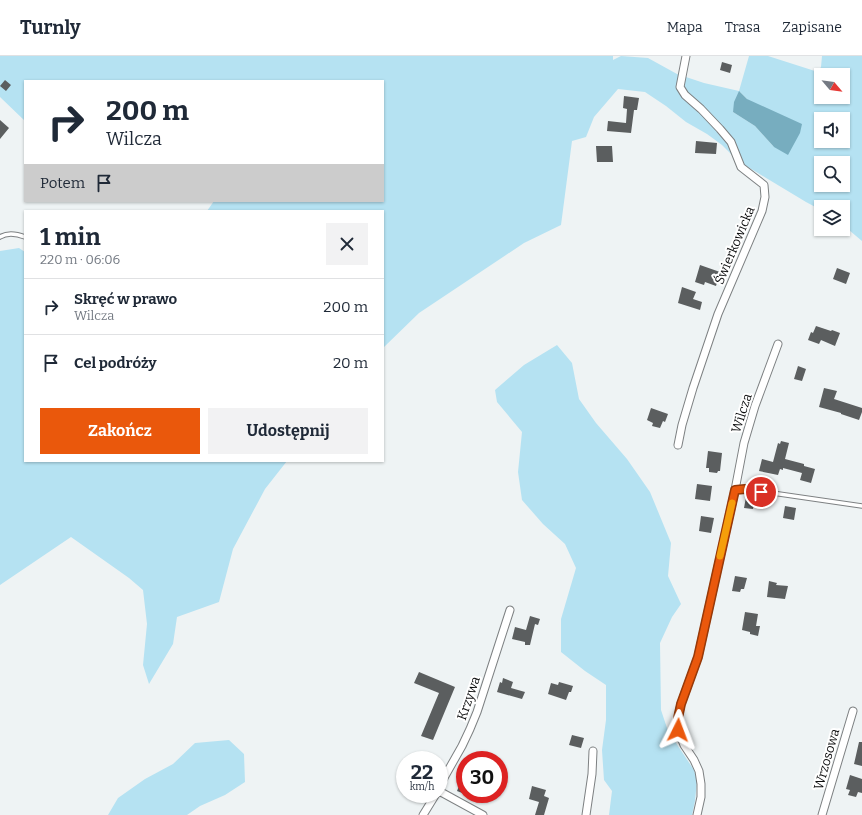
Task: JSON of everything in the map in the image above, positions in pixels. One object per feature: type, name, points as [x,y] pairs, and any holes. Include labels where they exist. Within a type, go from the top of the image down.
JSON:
[{"type":"street","name":"Świerkowicka","points":[[678,445],[694,383],[718,314],[760,217],[765,198],[764,185],[741,167],[731,142],[701,109],[685,95],[680,87],[686,56]]},
{"type":"street","name":"Wilcza","points":[[697,815],[701,797],[699,771],[684,745],[678,730],[678,718],[681,704],[698,657],[744,443],[755,406],[778,344]]},
{"type":"street","name":"Krzywa","points":[[448,771],[462,746],[477,712],[510,610]]},
{"type":"street","name":"Wrzosowa","points":[[822,815],[853,711]]},
{"type":"street","points":[[586,815],[592,774],[593,751]]},
{"type":"street","name":"Krzywa","points":[[448,795],[484,815]]},
{"type":"street","points":[[423,815],[430,803]]},
{"type":"lane","points":[[0,237],[15,234],[24,237]]},
{"type":"lane","points":[[735,490],[745,489],[862,506]]},
{"type":"shaded area","points":[[0,56],[613,56],[613,60],[621,56],[648,58],[677,74],[704,83],[739,91],[749,56],[768,56],[814,71],[814,104],[850,104],[850,68],[820,68],[822,56],[862,56],[862,241],[850,231],[850,200],[814,200],[814,206],[738,161],[722,145],[686,122],[645,92],[618,89],[594,117],[586,137],[572,141],[561,225],[524,243],[419,313],[384,347],[384,210],[208,210],[213,202],[384,202],[384,80],[24,80],[24,120],[0,97]],"holes":[[[740,92],[747,99],[774,147],[755,126],[733,112]]]},
{"type":"shaded area","points":[[739,91],[747,99],[802,124],[800,133],[788,155],[774,147],[755,126],[733,112],[734,102]]},
{"type":"shaded area","points":[[19,248],[24,251],[24,462],[286,462],[265,489],[233,549],[219,602],[177,617],[173,644],[149,684],[143,665],[147,624],[143,590],[129,578],[71,537],[0,585],[0,251]]},
{"type":"shaded area","points":[[557,345],[572,363],[579,399],[596,423],[627,459],[650,492],[671,543],[668,576],[681,604],[672,617],[660,643],[661,710],[668,731],[694,770],[697,781],[692,815],[609,815],[612,791],[604,780],[602,750],[606,720],[606,685],[561,652],[561,619],[576,568],[565,544],[543,524],[522,500],[518,472],[522,432],[497,402],[495,390],[524,365]]},
{"type":"shaded area","points":[[229,740],[244,754],[245,782],[225,795],[200,806],[187,815],[108,815],[118,798],[145,779],[173,764],[195,743]]},
{"type":"building","points":[[722,62],[732,65],[730,73],[720,70]]},
{"type":"building","points":[[5,80],[11,85],[6,91],[0,86]]},
{"type":"building","points":[[624,96],[639,98],[637,110],[634,110],[631,133],[607,131],[608,121],[626,123],[627,109],[623,108]]},
{"type":"building","points":[[0,120],[9,128],[0,139]]},
{"type":"building","points":[[696,141],[717,143],[716,154],[695,153]]},
{"type":"building","points":[[596,146],[612,146],[613,162],[597,162]]},
{"type":"building","points":[[700,265],[720,272],[716,286],[705,282],[704,285],[695,282]]},
{"type":"building","points":[[837,268],[850,273],[846,284],[833,279]]},
{"type":"building","points":[[682,287],[696,292],[693,299],[702,302],[700,310],[678,303]]},
{"type":"building","points":[[816,326],[840,333],[835,346],[821,340],[819,344],[808,340],[811,332],[813,333]]},
{"type":"building","points":[[798,366],[806,369],[802,381],[794,379]]},
{"type":"building","points":[[824,388],[837,391],[834,399],[862,408],[859,420],[819,407]]},
{"type":"building","points":[[651,408],[668,414],[665,422],[663,421],[660,428],[652,426],[653,423],[647,420]]},
{"type":"building","points":[[781,441],[789,443],[785,459],[804,464],[804,466],[815,469],[811,483],[800,480],[802,473],[783,468],[783,470],[780,469],[778,475],[759,471],[762,459],[773,462],[778,443],[780,444]]},
{"type":"building","points":[[708,451],[722,453],[720,471],[717,473],[709,472],[709,468],[706,468]]},
{"type":"building","points":[[697,484],[712,486],[710,501],[695,499]]},
{"type":"building","points":[[746,497],[755,498],[753,509],[744,508]]},
{"type":"building","points":[[785,506],[796,508],[794,520],[783,518]]},
{"type":"building","points":[[701,516],[714,518],[711,533],[699,531]]},
{"type":"building","points":[[735,576],[747,578],[744,589],[741,589],[740,592],[732,591]]},
{"type":"building","points":[[769,581],[777,583],[776,585],[788,586],[785,599],[767,597]]},
{"type":"building","points":[[745,612],[758,614],[756,626],[760,626],[758,636],[742,630]]},
{"type":"building","points":[[530,616],[540,619],[538,625],[535,624],[530,645],[525,645],[525,642],[512,639],[515,627],[526,630]]},
{"type":"building","points":[[419,672],[455,687],[433,740],[421,736],[439,693],[414,683]]},
{"type":"building","points":[[503,678],[513,682],[511,688],[525,692],[522,699],[497,692]]},
{"type":"building","points":[[559,682],[573,686],[566,700],[548,694],[551,683],[558,685]]},
{"type":"building","points":[[572,735],[584,738],[581,748],[569,745]]},
{"type":"building","points":[[859,742],[862,742],[862,766],[854,764]]},
{"type":"building","points":[[850,775],[862,779],[862,793],[858,792],[856,797],[848,795],[850,790],[846,789]]},
{"type":"building","points":[[532,786],[546,790],[544,796],[549,798],[544,815],[535,815],[539,802],[529,799]]},
{"type":"slow traffic","points":[[720,556],[732,503]]},
{"type":"route","points":[[678,730],[678,718],[681,704],[698,657],[735,490],[745,489],[761,492]]}]
